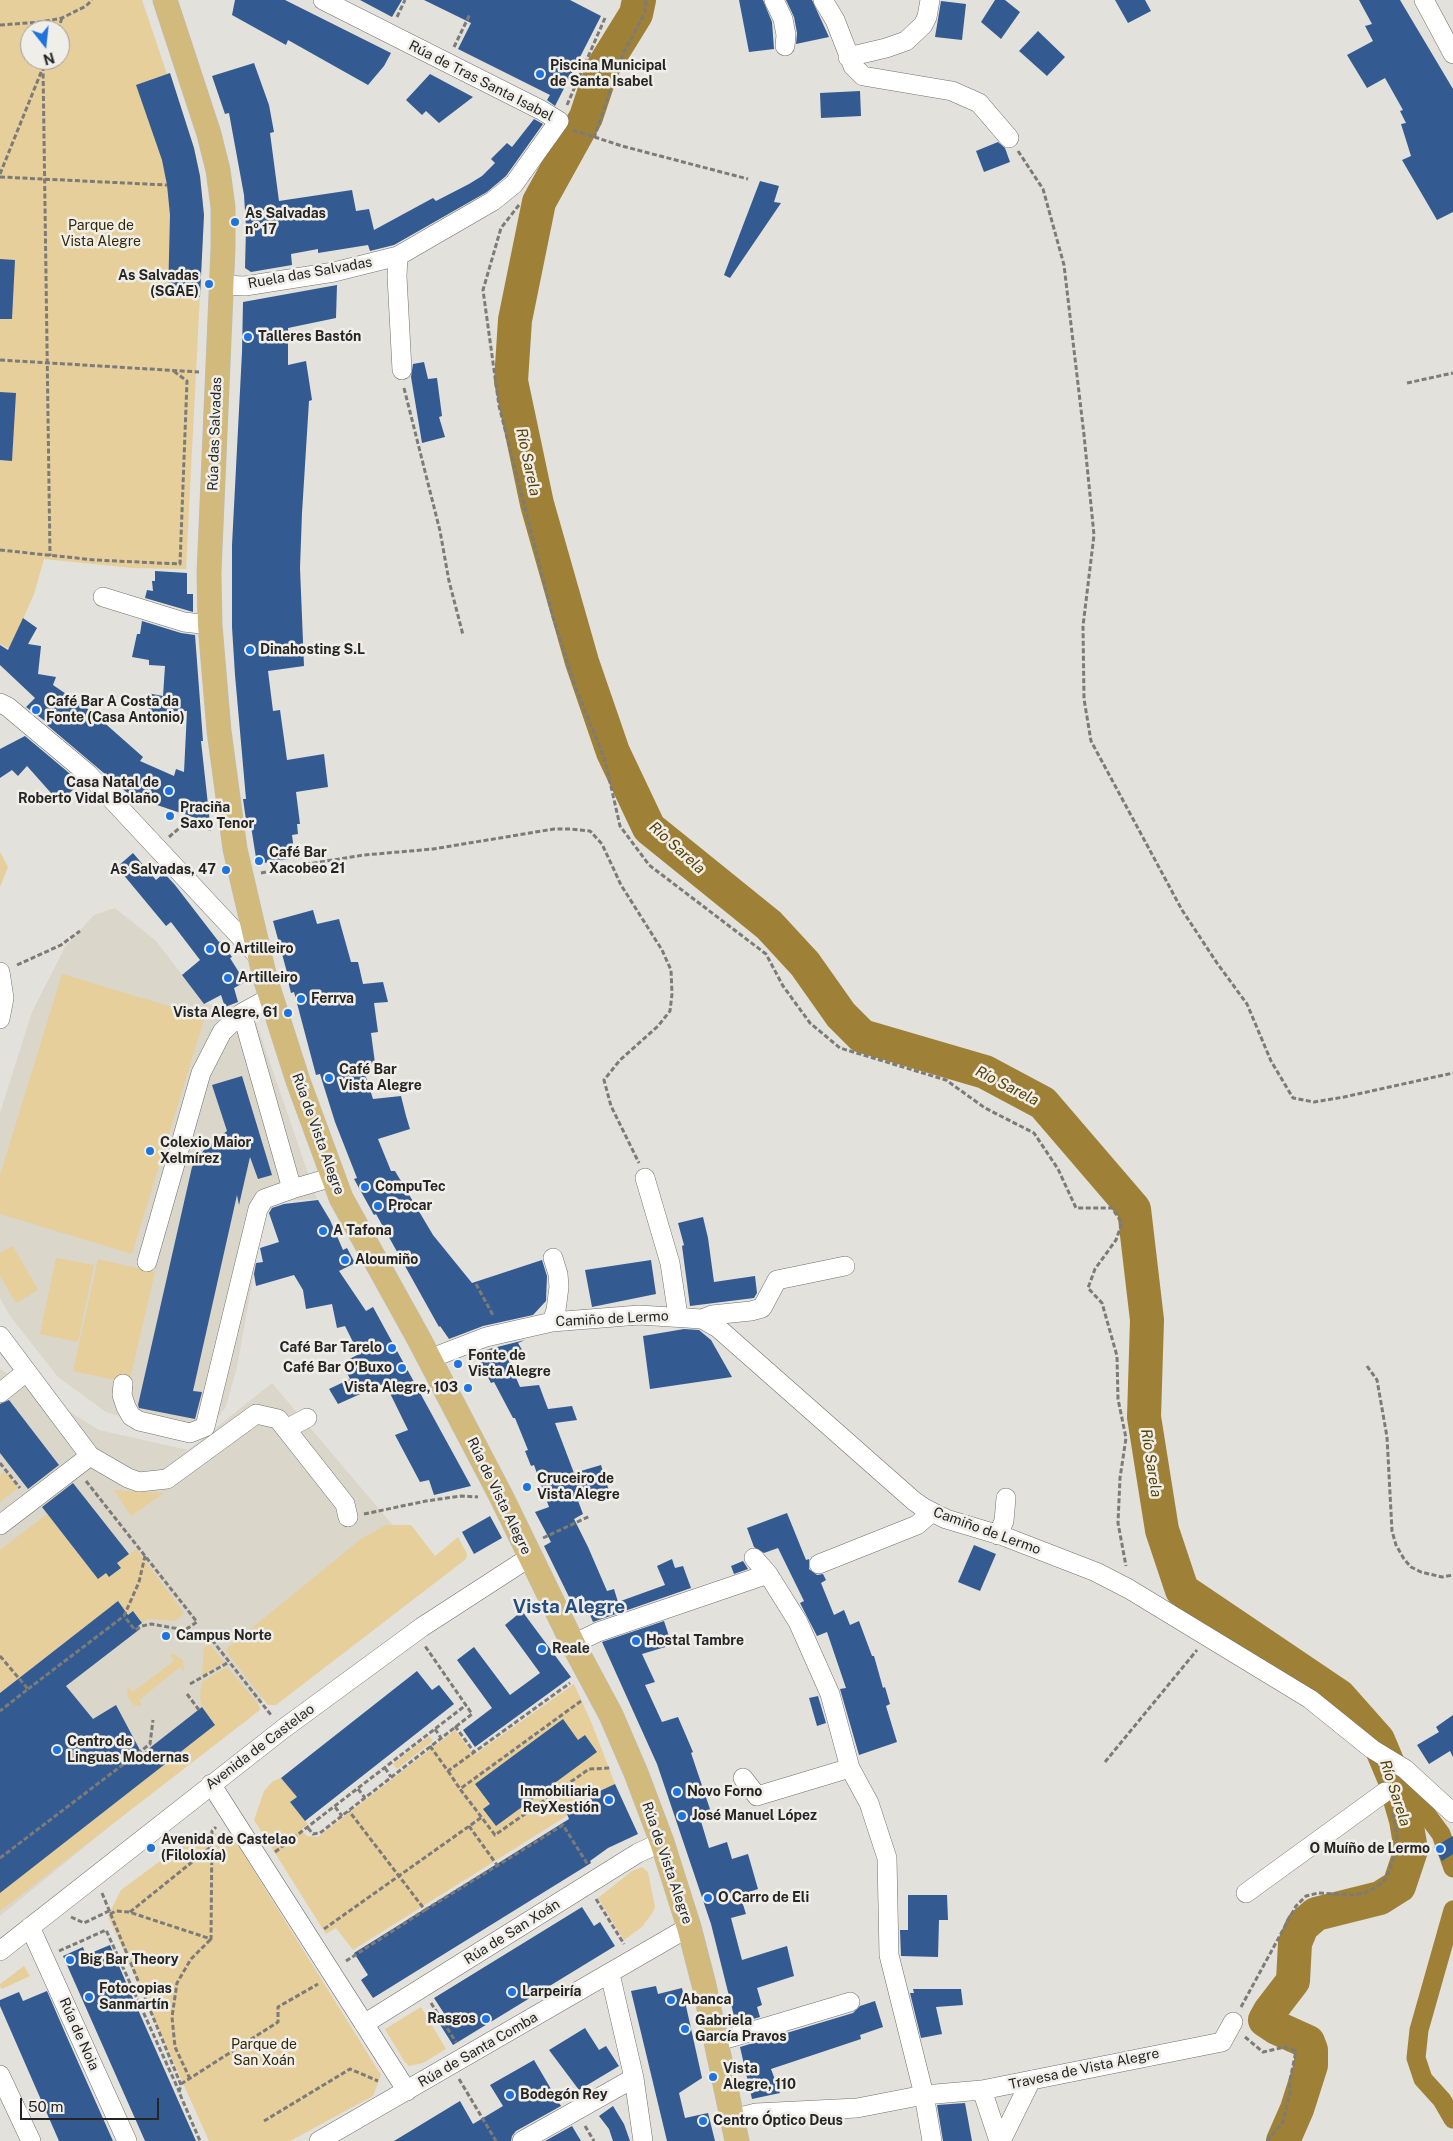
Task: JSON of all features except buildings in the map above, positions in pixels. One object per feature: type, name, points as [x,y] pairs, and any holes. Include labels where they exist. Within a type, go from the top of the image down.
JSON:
[{"type":"main road","name":"Rúa das Salvadas","points":[[164,0],[198,95],[216,161],[223,206],[222,285],[209,573],[210,625],[219,731],[241,875]]},
{"type":"main road","name":"Rúa de Vista Alegre","points":[[241,875],[271,997],[333,1177],[357,1228],[502,1498],[536,1548],[573,1644],[611,1715],[636,1773],[662,1842],[689,1926],[735,2130]]},
{"type":"street","name":"Rúa de Tras Santa Isabel","points":[[323,0],[559,121],[514,184],[493,201],[398,256]]},
{"type":"street","points":[[774,0],[783,20],[786,35],[785,46]]},
{"type":"street","points":[[823,0],[835,20],[848,58],[858,72],[869,78],[952,91],[979,103],[1009,138]]},
{"type":"street","points":[[848,58],[906,41],[923,25],[927,17],[930,0]]},
{"type":"street","points":[[1424,0],[1453,54]]},
{"type":"street","name":"Ruela das Salvadas","points":[[222,285],[245,286],[334,272],[398,256]]},
{"type":"street","points":[[398,256],[397,276],[402,370]]},
{"type":"street","points":[[103,598],[184,622],[210,625]]},
{"type":"street","name":"Rúa de Vista Alegre","points":[[0,703],[8,707],[88,774],[260,958]]},
{"type":"street","points":[[0,972],[4,998],[0,1019]]},
{"type":"street","points":[[147,1262],[202,1073],[222,1032],[245,1010],[271,997]]},
{"type":"street","points":[[242,1014],[292,1189]]},
{"type":"street","points":[[123,1384],[122,1395],[126,1407],[131,1416],[138,1421],[190,1433],[205,1427],[258,1209],[264,1199],[333,1177]]},
{"type":"street","points":[[645,1178],[672,1272],[678,1316]]},
{"type":"street","points":[[552,1322],[557,1305],[559,1287],[558,1274],[553,1258]]},
{"type":"street","points":[[702,1319],[723,1312],[762,1308],[777,1280],[845,1266]]},
{"type":"street","name":"Camiño de Lermo","points":[[429,1359],[486,1337],[552,1322],[639,1315],[702,1319],[718,1328],[914,1501],[946,1519],[998,1535],[1096,1572],[1129,1589],[1310,1699],[1372,1749],[1406,1769],[1453,1813]]},
{"type":"street","points":[[0,1336],[90,1456],[128,1478],[139,1482],[167,1479],[256,1414],[278,1419],[345,1504],[348,1517]]},
{"type":"street","points":[[0,1393],[26,1372]]},
{"type":"street","points":[[286,1429],[307,1418]]},
{"type":"street","points":[[0,1526],[90,1456]]},
{"type":"street","points":[[998,1535],[1004,1521],[1006,1498]]},
{"type":"street","points":[[818,1564],[917,1526],[932,1512]]},
{"type":"street","name":"Avenida de Castelao","points":[[0,1951],[283,1729],[422,1627],[536,1548]]},
{"type":"street","points":[[754,1558],[768,1574],[798,1622],[830,1694],[850,1768],[869,1804],[887,1858],[889,1955],[924,2095],[932,2141]]},
{"type":"street","points":[[573,1644],[598,1632],[768,1574]]},
{"type":"street","points":[[743,1778],[757,1796],[850,1768]]},
{"type":"street","points":[[211,1784],[407,2091]]},
{"type":"street","points":[[1246,1893],[1387,1797]]},
{"type":"street","name":"Rúa de San Xoán","points":[[364,2024],[638,1853],[662,1842]]},
{"type":"street","name":"Rúa de Santa Comba","points":[[319,2141],[610,1974],[689,1926]]},
{"type":"street","name":"Rúa de Noia","points":[[30,1927],[127,2141]]},
{"type":"street","points":[[610,1974],[634,2078],[643,2141]]},
{"type":"street","points":[[716,2042],[850,2002]]},
{"type":"street","name":"Travesa de Vista Alegre","points":[[735,2130],[756,2112],[857,2108],[924,2095],[982,2090],[1222,2042],[1233,2022]]},
{"type":"street","points":[[0,2075],[31,2141]]},
{"type":"street","points":[[522,2141],[634,2078]]},
{"type":"street","points":[[1000,2141],[1031,2080]]},
{"type":"street","points":[[982,2090],[1000,2141]]},
{"type":"path","points":[[0,25],[41,22],[62,18],[86,6],[92,0]]},
{"type":"path","points":[[394,22],[406,0]]},
{"type":"path","points":[[594,138],[623,54],[645,12],[646,0]]},
{"type":"path","points":[[452,52],[470,14]]},
{"type":"path","points":[[564,110],[604,18]]},
{"type":"path","points":[[41,70],[0,175],[45,180],[167,185]]},
{"type":"path","points":[[43,70],[50,556]]},
{"type":"path","points":[[570,129],[594,138],[748,179]]},
{"type":"path","points":[[1009,138],[1043,188],[1064,265],[1094,534],[1083,626],[1084,699],[1091,741],[1182,910],[1247,1004],[1271,1061],[1293,1098],[1314,1102],[1453,1073]]},
{"type":"path","points":[[514,184],[527,195],[501,228],[483,290],[499,406],[553,617],[576,686],[605,760],[620,826],[649,865],[766,954],[783,986],[810,1023],[840,1048],[946,1080],[985,1108],[1034,1133],[1058,1169],[1076,1208],[1112,1208],[1122,1223],[1116,1240],[1095,1269],[1088,1288],[1102,1303],[1117,1356],[1118,1399],[1126,1438],[1120,1478],[1118,1523],[1129,1589]]},
{"type":"path","points":[[0,360],[189,371]]},
{"type":"path","points":[[0,550],[50,556],[180,564],[187,381],[172,370]]},
{"type":"path","points":[[402,370],[404,392],[440,531],[449,581],[463,635]]},
{"type":"path","points":[[1407,383],[1453,373]]},
{"type":"path","points":[[172,834],[185,823],[193,822],[214,831]]},
{"type":"path","points":[[241,875],[364,855],[433,850],[554,830],[571,828],[590,831],[602,844],[621,885],[662,950],[671,970],[672,994],[670,1010],[658,1026],[620,1060],[604,1080],[612,1106],[645,1178]]},
{"type":"path","points":[[0,972],[61,945],[80,931]]},
{"type":"path","points":[[476,1284],[501,1333]]},
{"type":"path","points":[[1367,1366],[1377,1380],[1387,1437],[1392,1531],[1396,1545],[1411,1567],[1442,1578],[1453,1575]]},
{"type":"path","points":[[0,1463],[21,1490]]},
{"type":"path","points":[[82,1476],[197,1622],[184,1630],[151,1624],[135,1630],[124,1616]]},
{"type":"path","points":[[348,1517],[461,1496],[484,1498]]},
{"type":"path","points":[[536,1548],[590,1516]]},
{"type":"path","points":[[0,1711],[124,1616],[139,1582],[145,1556]]},
{"type":"path","points":[[212,1640],[265,1707]]},
{"type":"path","points":[[308,1828],[313,1834],[320,1833],[472,1714],[425,1646]]},
{"type":"path","points":[[1105,1762],[1200,1647]]},
{"type":"path","points":[[0,1656],[28,1689]]},
{"type":"path","points":[[190,1684],[229,1662]]},
{"type":"path","points":[[448,1771],[576,1678]]},
{"type":"path","points":[[187,1694],[199,1710]]},
{"type":"path","points":[[460,1788],[586,1697]]},
{"type":"path","points":[[271,1855],[466,1705]]},
{"type":"path","points":[[0,1858],[150,1744],[154,1720]]},
{"type":"path","points":[[455,1726],[474,1752]]},
{"type":"path","points":[[434,1729],[441,1738]]},
{"type":"path","points":[[430,1746],[495,1835],[589,1769],[617,1767]]},
{"type":"path","points":[[385,1768],[391,1777]]},
{"type":"path","points":[[358,1789],[365,1798]]},
{"type":"path","points":[[1267,2141],[1283,2122],[1290,2093],[1290,2080],[1296,2051],[1285,2048],[1263,2052],[1251,2044],[1233,2022],[1296,1906],[1306,1896],[1318,1893],[1354,1895],[1364,1893],[1384,1881],[1396,1850],[1394,1817],[1387,1797]]},
{"type":"path","points":[[335,1807],[342,1816]]},
{"type":"path","points":[[349,1811],[425,1910]]},
{"type":"path","points":[[319,1932],[482,1817]]},
{"type":"path","points":[[340,1964],[562,1824],[586,1861]]},
{"type":"path","points":[[470,1826],[497,1865]]},
{"type":"path","points":[[190,2079],[175,2048],[172,2017],[177,1983],[191,1959],[211,1939],[212,1831]]},
{"type":"path","points":[[129,1912],[212,1846]]},
{"type":"path","points":[[102,1893],[181,2084],[179,2092]]},
{"type":"path","points":[[594,1896],[628,1951]]},
{"type":"path","points":[[71,1917],[84,1923],[110,1912],[129,1912],[211,1939]]},
{"type":"path","points":[[45,1958],[106,1930],[200,2141]]},
{"type":"path","points":[[181,2084],[278,2022],[278,2007],[308,1989]]},
{"type":"path","points":[[428,1998],[460,2050]]},
{"type":"path","points":[[264,2121],[350,2069],[380,2082]]},
{"type":"path","points":[[455,2073],[496,2141]]},
{"type":"shaded area","name":"Colexio Maior Xelmírez","points":[[115,908],[156,941],[204,1003],[226,1008],[248,999],[317,1199],[285,1201],[267,1212],[262,1228],[237,1367],[226,1406],[207,1433],[188,1438],[106,1412],[58,1377],[10,1316],[0,1298],[0,1113],[32,1012],[65,947],[94,915]]},
{"type":"shaded area","name":"Campus Norte","points":[[0,1369],[99,1430],[188,1450],[272,1383],[420,1557],[246,1715],[0,1916]]},
{"type":"green space","name":"Parque de Vista Alegre","points":[[0,0],[142,0],[167,74],[171,77],[194,148],[200,176],[204,215],[186,569],[133,568],[44,559],[34,594],[10,649],[0,644]]},
{"type":"green space","points":[[0,852],[8,867],[0,887]]},
{"type":"green space","points":[[62,974],[205,1017],[132,1254],[0,1214],[0,1175]]},
{"type":"green space","points":[[13,1246],[38,1290],[16,1303],[0,1276],[0,1253]]},
{"type":"green space","points":[[56,1258],[94,1265],[78,1342],[40,1334]]},
{"type":"green space","points":[[98,1259],[155,1272],[129,1383],[73,1371]]},
{"type":"green space","points":[[5,1471],[18,1488],[0,1502],[0,1475]]},
{"type":"green space","points":[[114,1490],[143,1492],[164,1493],[131,1516]]},
{"type":"green space","points":[[47,1514],[98,1579],[106,1573],[109,1577],[121,1569],[117,1563],[136,1549],[184,1613],[175,1621],[148,1619],[142,1623],[134,1611],[128,1615],[118,1601],[0,1693],[0,1550]]},
{"type":"green space","points":[[386,1525],[411,1525],[435,1556],[458,1537],[467,1554],[466,1559],[276,1705],[268,1705],[225,1650],[361,1539]]},
{"type":"green space","points":[[209,1644],[224,1662],[202,1676],[204,1648]]},
{"type":"green space","points":[[174,1654],[183,1661],[184,1672],[180,1667],[139,1700],[142,1706],[134,1705],[129,1699],[128,1687],[133,1692],[174,1661],[170,1655]]},
{"type":"green space","points":[[227,1667],[259,1705],[260,1710],[0,1911],[0,1893],[215,1725],[202,1707],[200,1698],[202,1682]]},
{"type":"green space","points":[[574,1684],[615,1784],[591,1795],[591,1797],[562,1819],[353,1950],[336,1928],[326,1934],[254,1820],[264,1791],[273,1781],[281,1778],[297,1797],[290,1802],[308,1824],[301,1830],[307,1836],[318,1837],[455,1730],[474,1755]]},
{"type":"green space","points":[[429,1736],[433,1741],[397,1769],[393,1764]]},
{"type":"green space","name":"Parque de San Xoán","points":[[198,1833],[231,1834],[381,2075],[373,2096],[290,2141],[209,2141],[108,1916],[121,1890]]},
{"type":"green space","points":[[642,1867],[648,1872],[655,1907],[642,1927],[624,1940],[598,1898],[632,1871]]},
{"type":"green space","points":[[24,1966],[30,1976],[2,1989],[0,1987],[0,1984]]},
{"type":"green space","points":[[421,2007],[446,2049],[423,2063],[409,2066],[385,2029]]},
{"type":"waterway","name":"Río Sarela","points":[[639,0],[636,14],[602,69],[586,117],[539,202],[515,320],[511,381],[537,504],[582,662],[613,752],[649,828],[769,925],[805,964],[841,1015],[862,1036],[985,1072],[1043,1103],[1134,1209],[1147,1320],[1144,1417],[1162,1530],[1182,1590],[1339,1696],[1378,1740],[1394,1778],[1406,1820],[1411,1850],[1399,1886],[1380,1898],[1316,1914],[1302,1926],[1295,1943],[1293,1981],[1265,2020],[1277,2028],[1308,2042],[1311,2050],[1311,2065],[1297,2109],[1283,2141]]},
{"type":"waterway","points":[[1394,1778],[1404,1784],[1441,1834],[1453,1868]]},
{"type":"waterway","points":[[1453,1910],[1419,2030],[1416,2058],[1423,2079],[1442,2100],[1453,2119]]},
{"type":"place","name":"Piscina Municipal de Santa Isabel","points":[[540,74]]},
{"type":"place","name":"As Salvadas nº 17","points":[[235,222]]},
{"type":"place","name":"As Salvadas (SGAE)","points":[[209,284]]},
{"type":"place","name":"Talleres Bastón","points":[[248,337]]},
{"type":"place","name":"Dinahosting S.L","points":[[250,650]]},
{"type":"place","name":"Café Bar A Costa da Fonte (Casa Antonio)","points":[[36,710]]},
{"type":"place","name":"Casa Natal de Roberto Vidal Bolaño","points":[[169,791]]},
{"type":"place","name":"Praciña Saxo Tenor","points":[[170,816]]},
{"type":"place","name":"Café Bar Xacobeo 21","points":[[259,861]]},
{"type":"place","name":"As Salvadas, 47","points":[[226,870]]},
{"type":"place","name":"O Artilleiro","points":[[210,949]]},
{"type":"place","name":"Artilleiro","points":[[228,978]]},
{"type":"place","name":"Ferrva","points":[[301,999]]},
{"type":"place","name":"Vista Alegre, 61","points":[[288,1013]]},
{"type":"place","name":"Café Bar Vista Alegre","points":[[329,1078]]},
{"type":"place","name":"Colexio Maior Xelmírez","points":[[150,1151]]},
{"type":"place","name":"CompuTec","points":[[365,1187]]},
{"type":"place","name":"Procar","points":[[378,1206]]},
{"type":"place","name":"A Tafona","points":[[323,1231]]},
{"type":"place","name":"Aloumiño","points":[[345,1260]]},
{"type":"place","name":"Café Bar Tarelo","points":[[392,1348]]},
{"type":"place","name":"Fonte de Vista Alegre","points":[[458,1364]]},
{"type":"place","name":"Café Bar O'Buxo","points":[[402,1368]]},
{"type":"place","name":"Vista Alegre, 103","points":[[468,1388]]},
{"type":"place","name":"Cruceiro de Vista Alegre","points":[[527,1487]]},
{"type":"place","name":"Campus Norte","points":[[166,1636]]},
{"type":"place","name":"Hostal Tambre","points":[[636,1641]]},
{"type":"place","name":"Reale","points":[[542,1649]]},
{"type":"place","name":"Centro de Linguas Modernas","points":[[57,1750]]},
{"type":"place","name":"Novo Forno","points":[[677,1792]]},
{"type":"place","name":"Inmobiliaria ReyXestión","points":[[609,1800]]},
{"type":"place","name":"José Manuel López","points":[[682,1816]]},
{"type":"place","name":"Avenida de Castelao (Filoloxía)","points":[[151,1848]]},
{"type":"place","name":"O Muíño de Lermo","points":[[1440,1849]]},
{"type":"place","name":"O Carro de Eli","points":[[708,1898]]},
{"type":"place","name":"Big Bar Theory","points":[[70,1960]]},
{"type":"place","name":"Larpeiría","points":[[512,1992]]},
{"type":"place","name":"Fotocopias Sanmartín","points":[[89,1997]]},
{"type":"place","name":"Abanca","points":[[671,2000]]},
{"type":"place","name":"Rasgos","points":[[486,2019]]},
{"type":"place","name":"Gabriela García Pravos","points":[[685,2029]]},
{"type":"place","name":"Vista Alegre, 110","points":[[713,2077]]},
{"type":"place","name":"Bodegón Rey","points":[[510,2095]]},
{"type":"place","name":"Centro Óptico Deus","points":[[703,2121]]},
{"type":"district","name":"Vista Alegre","points":[[569,1607]]}]
